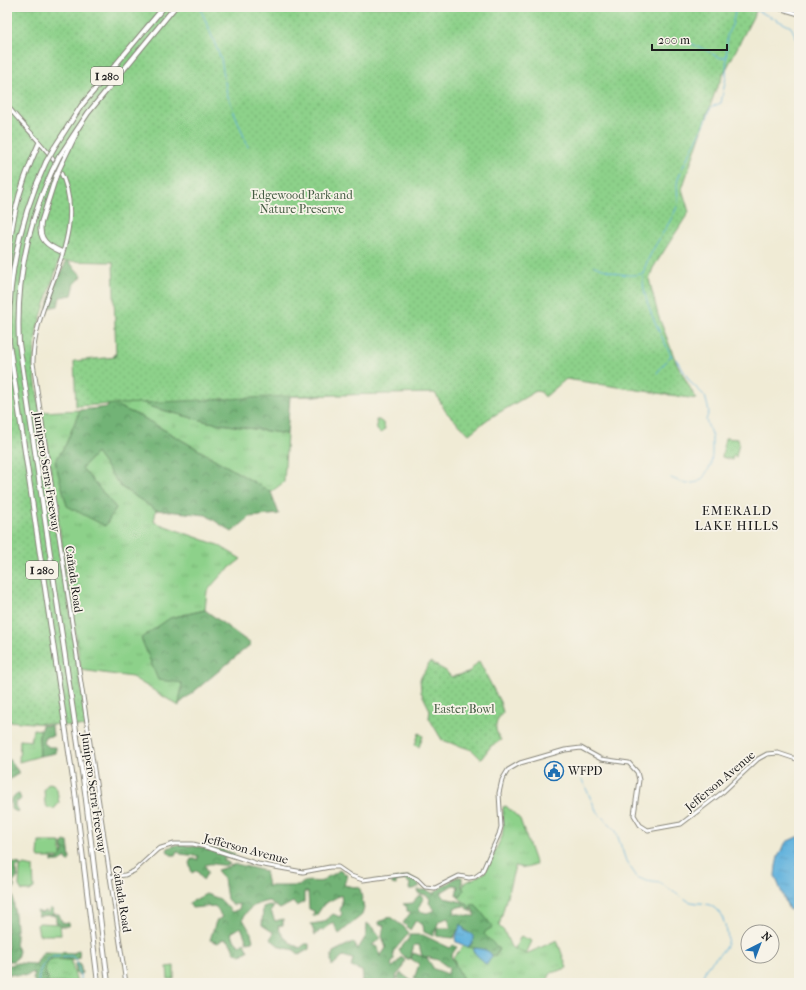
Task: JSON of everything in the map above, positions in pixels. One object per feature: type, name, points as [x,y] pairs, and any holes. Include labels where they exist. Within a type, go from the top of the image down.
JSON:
[{"type":"highway","name":"Junipero Serra Freeway","points":[[98,983],[75,793],[12,372],[9,329],[10,288],[17,246],[29,204],[46,162],[81,106],[164,7]]},
{"type":"highway","name":"Junipero Serra Freeway","points":[[108,983],[85,792],[19,343],[19,303],[24,262],[37,208],[59,157],[95,104],[175,7]]},
{"type":"highway","points":[[62,252],[46,244],[40,231],[41,223],[56,176],[82,123]]},
{"type":"highway","points":[[7,281],[11,228],[16,201],[39,143]]},
{"type":"highway","points":[[7,293],[9,329]]},
{"type":"main road","points":[[775,7],[799,14]]},
{"type":"main road","name":"Cañada Road","points":[[7,105],[39,143],[59,170],[68,193],[70,220],[62,252],[37,329],[33,363],[126,983]]},
{"type":"main road","name":"Jefferson Avenue","points":[[110,876],[124,875],[134,871],[153,852],[166,845],[180,844],[209,848],[258,864],[303,872],[338,867],[351,876],[363,880],[407,874],[417,879],[425,887],[436,888],[459,876],[469,878],[475,877],[482,872],[501,827],[499,793],[502,780],[508,770],[520,763],[565,750],[581,748],[601,759],[629,763],[637,772],[639,780],[634,815],[640,826],[648,830],[681,824],[724,791],[758,759],[767,754],[778,753],[799,760]]},
{"type":"green space","name":"Edgewood Park and Nature Preserve","points":[[7,7],[758,7],[716,89],[682,189],[689,212],[653,268],[649,279],[658,315],[676,362],[696,399],[566,379],[545,397],[541,392],[536,391],[488,419],[469,434],[446,412],[435,393],[290,396],[76,406],[74,361],[116,357],[113,262],[59,261],[37,329],[33,363],[87,727],[7,721]]},
{"type":"green space","points":[[67,260],[82,276],[75,284],[72,295],[60,297],[58,306],[47,308],[55,284]]},
{"type":"green space","points":[[114,354],[158,367],[322,396],[290,396],[287,434],[208,422],[151,407],[117,388],[117,406],[142,417],[271,492],[279,514],[250,517],[232,532],[206,515],[156,510],[121,487],[96,453],[82,468],[116,508],[105,526],[67,506],[55,462],[66,444],[80,410],[108,407],[106,359],[114,358]]},
{"type":"green space","points":[[117,387],[151,407],[208,422],[287,434],[284,482],[271,492],[142,417],[117,406]]},
{"type":"green space","points":[[80,410],[66,444],[55,462],[105,526],[116,508],[82,468],[96,453],[121,487],[156,510],[154,522],[218,545],[241,559],[222,574],[207,591],[205,610],[170,618],[182,683],[179,706],[132,677],[81,670],[42,412]]},
{"type":"green space","points":[[376,420],[383,423],[385,428],[383,432],[380,433],[377,430]]},
{"type":"green space","points":[[725,438],[738,439],[739,442],[736,457],[733,456],[732,460],[722,457]]},
{"type":"green space","points":[[205,610],[251,644],[179,704],[182,683],[158,680],[141,638],[170,618]]},
{"type":"green space","name":"Easter Bowl","points":[[479,661],[500,702],[503,712],[498,719],[496,726],[498,736],[501,740],[491,746],[481,759],[472,750],[442,740],[429,718],[430,710],[421,692],[420,679],[430,662],[446,671],[451,677],[468,673]]},
{"type":"green space","points":[[42,725],[52,726],[53,736],[44,737],[44,743],[49,747],[56,747],[56,753],[40,756],[39,737]]},
{"type":"green space","points":[[33,729],[41,730],[39,737],[40,756],[19,762],[20,740],[31,741]]},
{"type":"green space","points":[[419,733],[423,736],[419,747],[415,745]]},
{"type":"green space","points":[[7,757],[18,771],[18,774],[10,779],[7,784]]},
{"type":"green space","points":[[49,783],[53,784],[57,789],[59,803],[54,809],[48,808],[45,804],[44,789]]},
{"type":"green space","points":[[16,794],[19,794],[21,799],[18,802],[16,801],[15,806],[19,810],[18,812],[11,809],[11,799]]},
{"type":"green space","points":[[506,806],[520,819],[536,865],[526,868],[515,866],[499,926],[504,931],[511,947],[526,954],[557,940],[567,968],[551,973],[546,983],[463,983],[453,958],[485,921],[457,896],[465,883],[484,873],[502,837],[503,807]]},
{"type":"green space","points":[[64,841],[68,842],[70,859],[68,862],[66,857],[60,862],[52,862],[52,859],[57,860],[63,852],[62,843]]},
{"type":"green space","points":[[39,842],[61,843],[61,856],[59,858],[39,858]]},
{"type":"green space","points":[[176,845],[223,850],[235,854],[235,858],[224,857],[224,860],[230,864],[226,865],[205,865],[208,872],[203,880],[197,870],[192,873],[189,863],[191,859],[198,859],[198,856],[181,854],[177,851],[175,855],[171,855],[167,851],[168,848]]},
{"type":"green space","points":[[7,862],[20,864],[20,866],[16,868],[18,877],[13,883],[15,888],[13,889],[7,885],[7,879],[12,875],[7,869]]},
{"type":"green space","points":[[236,864],[265,871],[268,886],[299,886],[307,881],[323,881],[339,870],[347,875],[344,885],[360,888],[364,908],[362,915],[339,934],[333,922],[324,930],[321,930],[315,935],[311,924],[324,922],[333,914],[340,917],[342,913],[340,911],[342,902],[341,895],[324,904],[316,916],[313,916],[314,911],[309,909],[308,892],[304,892],[304,902],[296,906],[293,902],[280,909],[269,901],[261,903],[253,906],[247,911],[243,919],[251,933],[253,941],[247,942],[241,927],[231,933],[235,941],[240,946],[245,942],[248,951],[241,955],[235,952],[229,941],[223,939],[218,943],[210,940],[216,921],[222,917],[215,906],[192,908],[189,903],[206,894],[220,899],[232,912],[239,909],[240,904],[232,905],[227,899],[224,879],[217,870]]},
{"type":"green space","points":[[25,865],[33,867],[34,888],[30,891],[22,891],[19,886],[20,867]]},
{"type":"green space","points":[[409,876],[420,886],[414,889],[409,889],[410,883],[404,880],[396,881],[396,885],[392,884],[392,880]]},
{"type":"green space","points":[[457,877],[462,877],[462,886],[464,890],[460,897],[456,895],[458,886],[453,885],[440,893],[444,898],[467,903],[472,912],[464,906],[454,908],[455,914],[475,916],[471,905],[475,904],[493,927],[484,934],[499,949],[495,957],[484,950],[468,947],[472,944],[468,933],[461,925],[453,938],[436,936],[437,928],[451,928],[448,918],[439,921],[433,936],[424,932],[423,925],[416,920],[410,930],[403,923],[411,912],[407,911],[407,907],[403,904],[413,903],[420,895],[424,898],[420,904],[419,911],[427,913],[435,910],[429,903],[430,899],[426,895],[418,893],[418,890],[427,890],[434,894],[437,890]]},
{"type":"green space","points":[[7,893],[13,896],[16,928],[15,945],[19,951],[17,958],[13,961],[8,961],[7,958]]},
{"type":"green space","points":[[269,905],[274,906],[271,911],[275,921],[283,919],[283,925],[278,926],[284,937],[300,948],[305,944],[309,944],[309,949],[299,955],[293,950],[281,947],[270,939],[274,933],[262,925],[263,907]]},
{"type":"green space","points":[[50,908],[53,910],[53,914],[59,914],[62,922],[69,923],[68,926],[60,926],[56,922],[56,917],[52,915],[38,916],[37,911],[42,913],[45,910],[48,913]]},
{"type":"green space","points":[[390,917],[404,927],[409,933],[393,952],[394,959],[391,965],[393,967],[402,957],[405,959],[402,969],[396,976],[397,983],[361,983],[363,978],[362,971],[351,967],[353,959],[343,956],[332,966],[331,959],[333,952],[353,942],[358,949],[366,936],[367,923],[376,931],[380,939],[372,945],[378,947],[380,957],[386,948],[382,936],[384,925],[379,924],[379,922]]},
{"type":"green space","points":[[39,923],[60,924],[61,935],[39,935],[37,925]]},
{"type":"green space","points":[[410,935],[423,935],[450,948],[453,945],[457,947],[451,956],[465,983],[427,983],[414,979],[419,964],[411,959],[413,953],[427,958],[434,969],[448,974],[449,968],[438,960],[422,956],[419,945],[414,945],[410,959],[407,959],[399,951]]},
{"type":"green space","points":[[521,936],[532,941],[526,954],[515,948]]},
{"type":"green space","points":[[78,950],[80,958],[74,960],[50,959],[46,965],[45,971],[49,983],[35,983],[33,978],[35,975],[32,972],[27,976],[7,974],[7,966],[17,963],[36,964],[43,952],[74,953]]},
{"type":"green space","points":[[50,959],[71,960],[77,983],[49,983],[45,971],[46,965]]},
{"type":"green space","points":[[80,963],[82,973],[79,975],[76,973],[75,965]]},
{"type":"green space","points":[[174,966],[174,979],[168,979],[167,967]]},
{"type":"green space","points":[[401,973],[414,983],[406,983],[397,978]]},
{"type":"water","points":[[799,836],[799,908],[789,910],[775,876],[776,866],[778,857],[786,842]]},
{"type":"water","points":[[461,924],[465,931],[471,934],[474,938],[468,947],[456,942],[455,938]]},
{"type":"water","points":[[476,948],[490,952],[492,956],[488,963],[485,964],[472,950]]},
{"type":"waterway","points":[[200,7],[221,59],[227,94],[248,147]]},
{"type":"waterway","points":[[672,357],[651,313],[644,288],[643,277],[648,259],[677,207],[677,182],[682,170],[704,126],[711,107],[721,103],[726,77],[727,35],[732,25],[735,12],[739,7]]},
{"type":"waterway","points":[[749,7],[773,18]]},
{"type":"waterway","points":[[775,19],[791,27],[799,43]]},
{"type":"waterway","points":[[683,40],[710,52]]},
{"type":"waterway","points":[[712,54],[721,58],[726,57]]},
{"type":"waterway","points":[[594,266],[625,275],[638,275],[644,273]]},
{"type":"waterway","points":[[657,373],[671,355]]},
{"type":"waterway","points":[[671,478],[686,484],[698,482],[703,478],[711,465],[712,454],[712,437],[706,420],[709,411],[705,396],[691,383],[676,359]]},
{"type":"waterway","points":[[582,780],[597,812],[616,831],[626,861],[637,877],[646,881],[660,883],[680,896]]},
{"type":"waterway","points":[[685,899],[692,902],[710,905],[715,909],[724,922],[727,934],[728,940],[726,946],[706,969],[701,983]]},
{"type":"waterway","points":[[38,983],[41,968],[50,957],[72,956],[76,960]]},
{"type":"waterway","points":[[77,962],[82,983]]},
{"type":"place","name":"WFPD","points":[[554,771]]},
{"type":"district","name":"EMERALD LAKE HILLS","points":[[737,518]]}]
